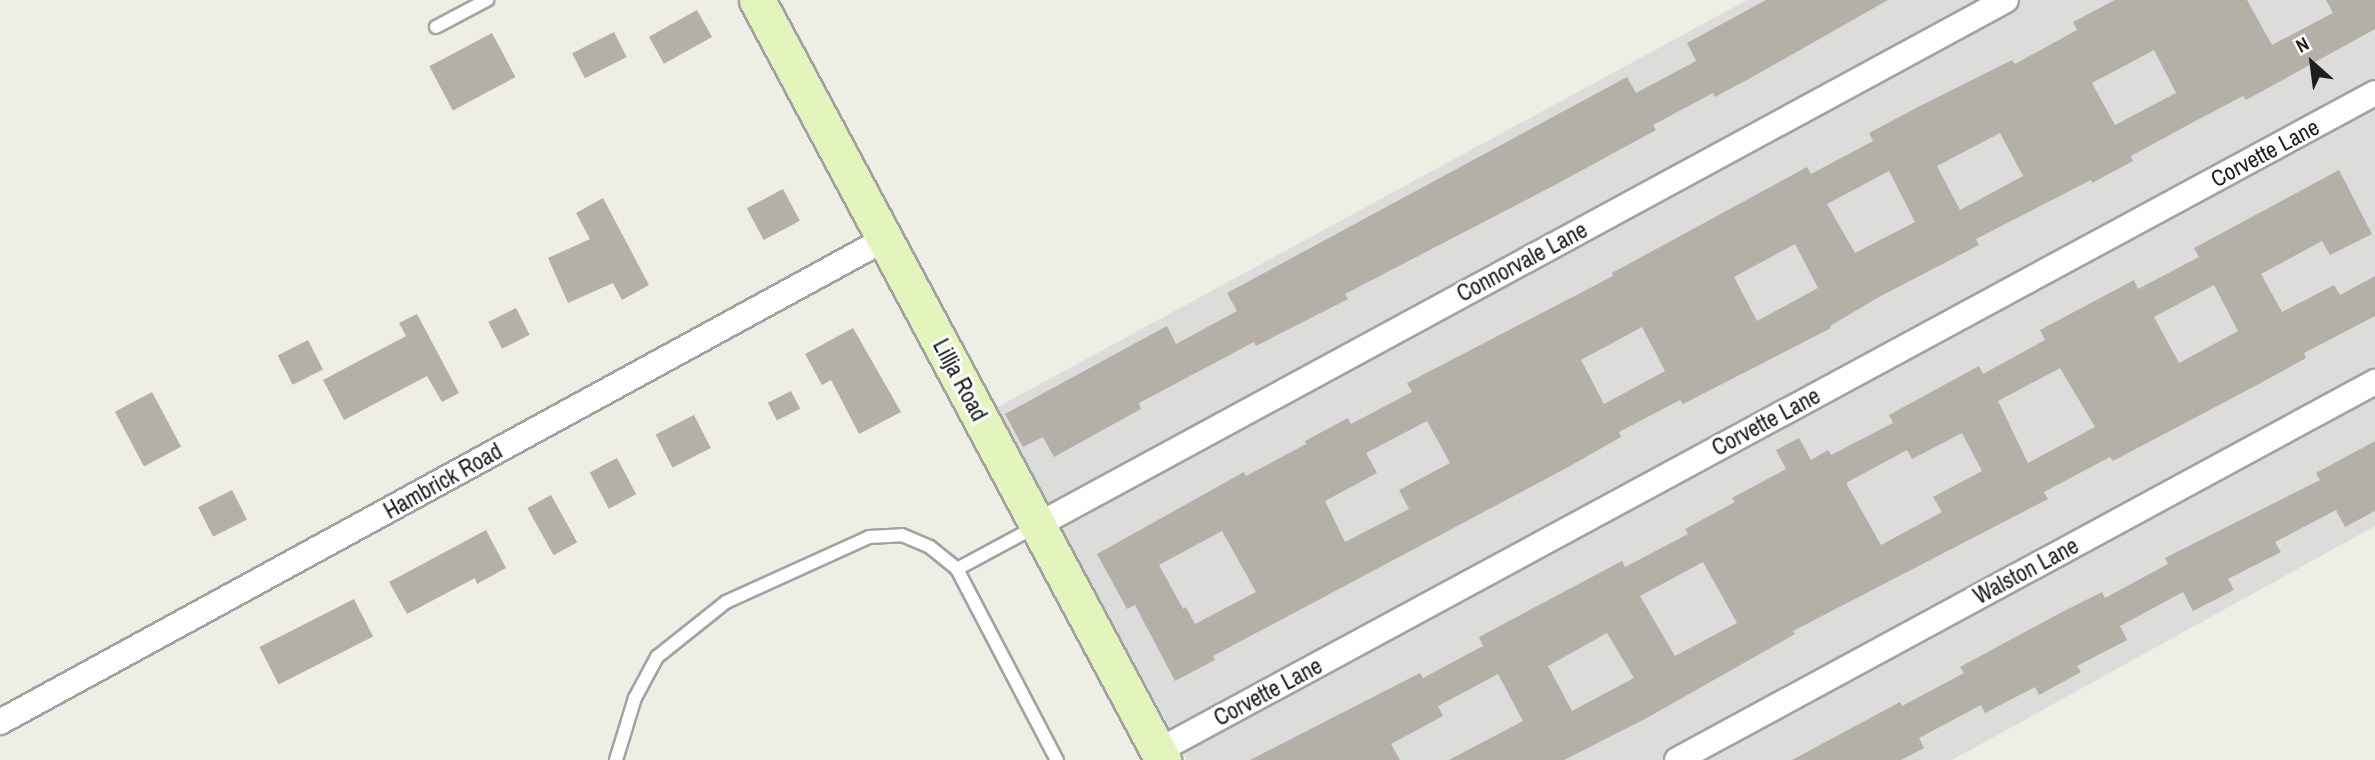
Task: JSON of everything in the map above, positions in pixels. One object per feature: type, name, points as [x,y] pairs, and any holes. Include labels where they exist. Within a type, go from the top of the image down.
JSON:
[{"type":"street","name":"Lillja Road","points":[[757,0],[1160,756]]},
{"type":"street","name":"Connorvale Lane","points":[[1038,525],[2006,0]]},
{"type":"street","name":"Corvette Lane","points":[[1160,756],[2375,93]]},
{"type":"street","name":"Hambrick Road","points":[[0,722],[885,239]]},
{"type":"street","name":"Walston Lane","points":[[1677,760],[2375,382]]},
{"type":"lane","points":[[436,27],[487,0]]},
{"type":"lane","points":[[957,569],[1038,525]]},
{"type":"lane","points":[[616,760],[635,698],[657,657],[726,601],[869,537],[902,535],[930,547],[957,569],[1057,760]]},
{"type":"shaded area","points":[[1747,0],[2375,0],[2375,526],[1952,760],[1187,760],[996,408]]},
{"type":"building","points":[[1766,0],[1888,0],[1715,97],[1713,93],[1653,125],[1656,130],[1553,186],[1345,294],[1348,299],[1256,346],[1254,342],[1139,403],[1141,409],[1054,457],[1043,437],[1023,447],[1005,414],[1167,326],[1176,344],[1237,311],[1227,293],[1627,77],[1636,93],[1696,61],[1687,43]]},
{"type":"building","points":[[2115,0],[2247,0],[2272,45],[2333,13],[2326,0],[2375,0],[2375,29],[2246,100],[2243,96],[2186,126],[2131,156],[2133,161],[2092,183],[2091,180],[1976,239],[1979,245],[1879,297],[1830,326],[1831,328],[1683,404],[1680,400],[1619,432],[1621,437],[1570,466],[1213,656],[1215,660],[1175,681],[1135,605],[1127,609],[1097,554],[1244,472],[1246,476],[1306,444],[1305,441],[1348,418],[1351,424],[1412,392],[1407,383],[1613,276],[1612,273],[1807,167],[1811,174],[1873,141],[1869,133],[2012,60],[2015,64],[2077,30],[2073,22]],"holes":[[[2154,50],[2176,93],[2115,125],[2092,83]],[[2000,133],[2023,176],[1960,210],[1937,166]],[[1889,171],[1915,222],[1855,253],[1827,204]],[[1795,244],[1818,288],[1757,321],[1734,277]],[[1642,327],[1665,371],[1604,404],[1581,360]],[[1427,421],[1450,463],[1399,490],[1409,509],[1345,542],[1325,501],[1377,473],[1366,453]],[[1222,531],[1256,592],[1195,624],[1186,607],[1183,609],[1159,565]]]},
{"type":"building","points":[[697,10],[712,37],[664,64],[649,37]]},
{"type":"building","points":[[614,32],[627,57],[585,78],[572,53]]},
{"type":"building","points":[[492,33],[515,77],[453,110],[429,66]]},
{"type":"building","points":[[2339,170],[2372,234],[2330,255],[2322,241],[2261,274],[2282,312],[2334,285],[2340,295],[2375,276],[2375,316],[2304,353],[2306,358],[2257,385],[2113,461],[2110,457],[2044,492],[2048,499],[1793,631],[1795,634],[1645,719],[1564,760],[1449,760],[1523,721],[1498,674],[1438,706],[1443,716],[1391,744],[1400,760],[1250,760],[1420,673],[1423,678],[1483,646],[1479,637],[1622,561],[1625,567],[1688,534],[1685,529],[1735,502],[1732,498],[1786,469],[1776,450],[1799,438],[1811,460],[1828,450],[1831,455],[1893,423],[1889,415],[1979,366],[1983,374],[2045,340],[2040,330],[2134,280],[2138,289],[2199,257],[2194,248]],"holes":[[[2214,285],[2238,331],[2179,363],[2154,317]],[[2060,368],[2095,427],[2028,463],[1998,401]],[[1962,433],[1982,471],[1933,497],[1942,512],[1881,545],[1846,483],[1907,450],[1912,459]],[[1703,562],[1737,623],[1675,656],[1640,596]],[[1607,633],[1634,678],[1572,711],[1548,666]]]},
{"type":"building","points":[[783,189],[800,221],[764,240],[747,208]]},
{"type":"building","points":[[603,198],[649,285],[622,300],[613,283],[568,303],[548,258],[590,239],[576,213]]},
{"type":"building","points":[[516,308],[530,335],[502,349],[488,322]]},
{"type":"building","points":[[417,314],[459,393],[442,402],[427,376],[344,420],[323,380],[406,336],[399,323]]},
{"type":"building","points":[[853,328],[901,412],[859,434],[831,380],[822,385],[805,354]]},
{"type":"building","points":[[308,340],[323,369],[293,385],[278,355]]},
{"type":"building","points":[[791,391],[800,409],[777,421],[768,403]]},
{"type":"building","points":[[152,392],[181,447],[144,466],[115,412]]},
{"type":"building","points":[[694,415],[711,448],[672,467],[656,435]]},
{"type":"building","points":[[2375,441],[2375,511],[2345,527],[2336,510],[2275,542],[2281,552],[2228,579],[2234,590],[2193,611],[2183,592],[2120,626],[2127,640],[2077,666],[2081,672],[2039,695],[2035,687],[1985,713],[1981,705],[1919,738],[1924,748],[1901,760],[1792,760],[1900,702],[1902,706],[1964,673],[1960,667],[2062,612],[2102,592],[2105,598],[2168,564],[2165,558],[2320,480],[2316,473]]},
{"type":"building","points":[[617,458],[636,494],[609,509],[590,473]]},
{"type":"building","points":[[232,490],[247,519],[213,537],[198,507]]},
{"type":"building","points":[[551,495],[577,542],[554,555],[527,508]]},
{"type":"building","points":[[486,530],[506,568],[477,584],[475,578],[407,614],[389,582]]},
{"type":"building","points":[[354,599],[373,636],[279,685],[260,647]]}]
